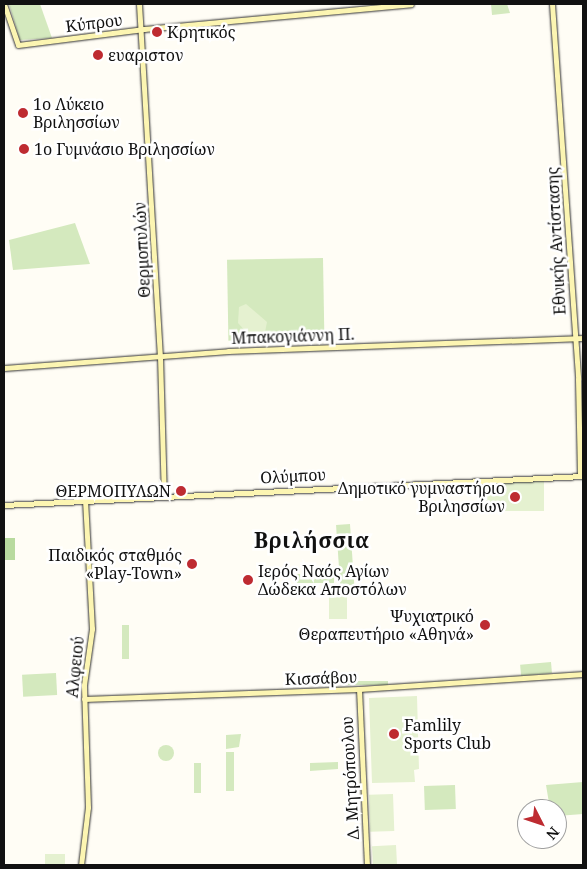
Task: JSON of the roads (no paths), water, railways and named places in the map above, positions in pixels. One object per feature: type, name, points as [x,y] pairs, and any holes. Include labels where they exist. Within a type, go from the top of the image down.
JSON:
[{"type":"street","name":"Κύπρου","points":[[4,4],[18,45],[141,30],[412,4]]},
{"type":"street","name":"Θερμοπυλών","points":[[139,4],[160,356],[164,496]]},
{"type":"street","name":"Εθνικής Αντίστασης","points":[[552,4],[582,476]]},
{"type":"street","name":"Μπακογιάννη Π.","points":[[4,368],[160,356],[583,338]]},
{"type":"street","name":"Ολύμπου","points":[[4,505],[582,476]]},
{"type":"street","name":"Αλφειού","points":[[82,865],[88,808],[84,700],[92,629],[85,500]]},
{"type":"street","name":"Κισσάβου","points":[[84,700],[359,689],[583,676]]},
{"type":"street","name":"Δ. Μητρόπουλου","points":[[359,689],[367,865]]},
{"type":"place","name":"Κρητικός","points":[[157,32]]},
{"type":"place","name":"ευαριστον","points":[[98,55]]},
{"type":"place","name":"1o Λύκειο Βριλησσίων","points":[[23,113]]},
{"type":"place","name":"1ο Γυμνάσιο Βριλησσίων","points":[[24,149]]},
{"type":"place","name":"ΘΕΡΜΟΠΥΛΩΝ","points":[[181,491]]},
{"type":"place","name":"Δημοτικό γυμναστήριο Βριλησσίων","points":[[515,497]]},
{"type":"place","name":"Παιδικός σταθμός «Play-Town»","points":[[192,564]]},
{"type":"place","name":"Ιερός Ναός Αγίων Δώδεκα Αποστόλων","points":[[248,580]]},
{"type":"place","name":"Ψυχιατρικό Θεραπευτήριο «Αθηνά»","points":[[485,625]]},
{"type":"place","name":"Famlily Sports Club","points":[[394,734]]},
{"type":"district","name":"Βριλήσσια","points":[[312,540]]}]
